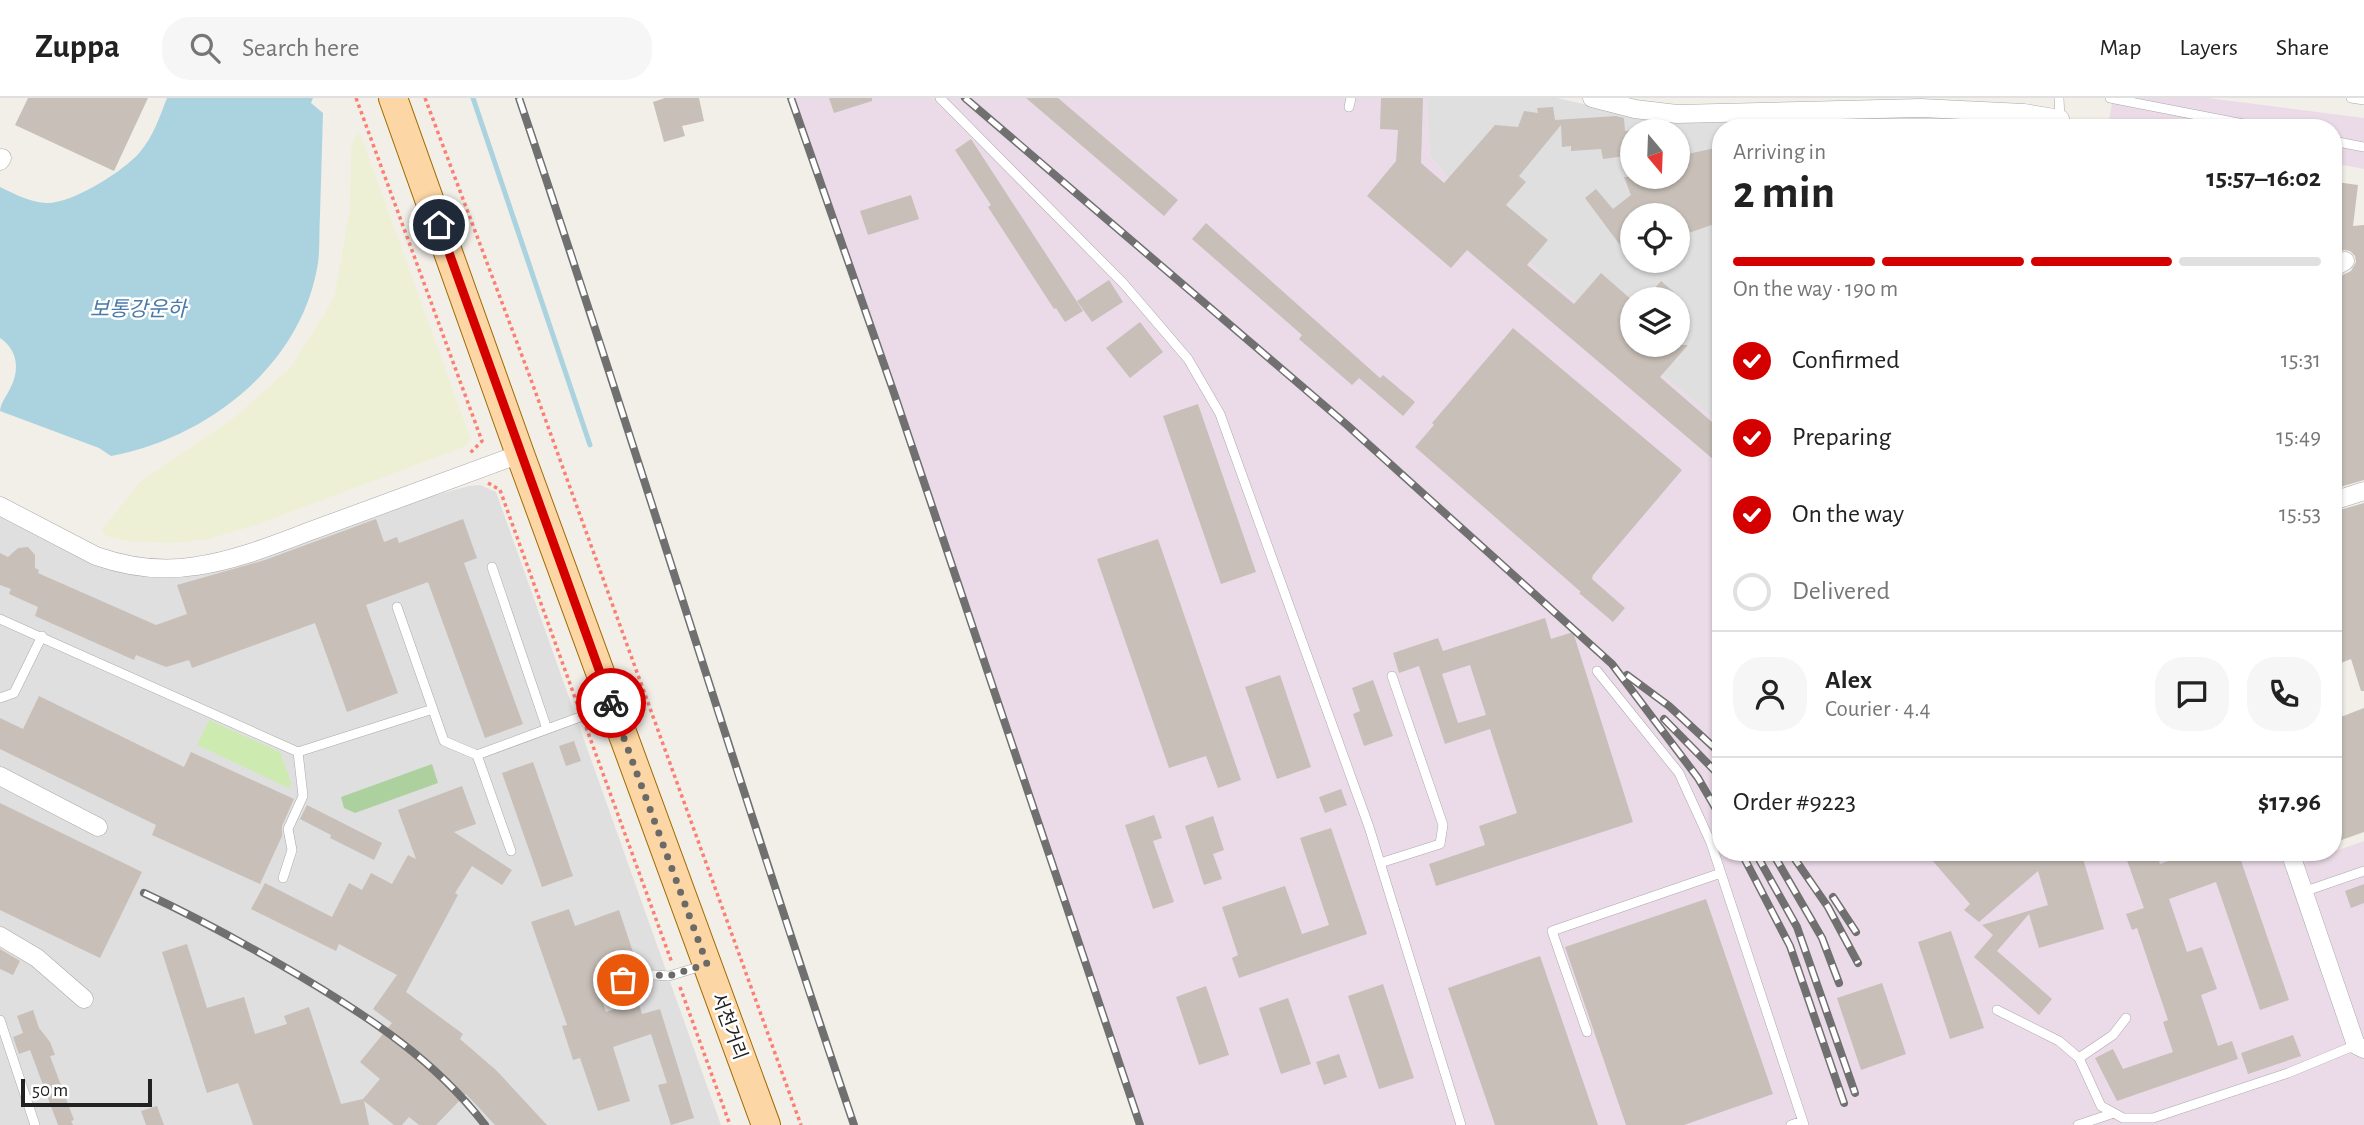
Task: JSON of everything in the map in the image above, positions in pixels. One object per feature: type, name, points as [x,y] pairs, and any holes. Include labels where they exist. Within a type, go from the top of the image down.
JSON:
[{"type":"main road","name":"서천거리","points":[[393,98],[520,454],[766,1125]]},
{"type":"street","points":[[1592,98],[1677,114],[1809,119],[1921,108],[2024,113],[2046,119]]},
{"type":"street","points":[[1,509],[111,561],[154,569],[194,567],[275,543],[520,454]]},
{"type":"street","points":[[2342,498],[2364,491]]},
{"type":"street","points":[[0,776],[98,827]]},
{"type":"street","points":[[2293,861],[2360,1047]]},
{"type":"street","points":[[0,936],[37,958],[84,999]]},
{"type":"lane","points":[[940,98],[1122,283],[1188,359],[1220,414],[1380,863],[1461,1125]]},
{"type":"lane","points":[[2059,98],[2061,119]]},
{"type":"lane","points":[[2110,98],[2218,119]]},
{"type":"lane","points":[[2351,98],[2364,100]]},
{"type":"lane","points":[[2342,143],[2364,148]]},
{"type":"lane","points":[[492,567],[547,729]]},
{"type":"lane","points":[[397,607],[444,741],[477,755],[612,706]]},
{"type":"lane","points":[[0,619],[298,752],[433,709]]},
{"type":"lane","points":[[0,698],[14,693],[42,636]]},
{"type":"lane","points":[[1597,671],[1679,773],[1712,847]]},
{"type":"lane","points":[[1380,863],[1440,844],[1443,825],[1392,676]]},
{"type":"lane","points":[[283,878],[292,850],[289,829],[303,796],[298,752]]},
{"type":"lane","points":[[477,755],[511,851]]},
{"type":"lane","points":[[1717,861],[1803,1123],[1791,1125]]},
{"type":"lane","points":[[2303,892],[2364,871]]},
{"type":"lane","points":[[1587,1032],[1552,931],[1721,873]]},
{"type":"lane","points":[[606,986],[640,974],[676,974],[707,964]]},
{"type":"lane","points":[[1997,1010],[2059,1041],[2079,1058],[2101,1106],[2123,1118],[2153,1118],[2360,1047]]},
{"type":"lane","points":[[2079,1058],[2113,1035],[2126,1018]]},
{"type":"lane","points":[[0,1020],[35,1125]]},
{"type":"lane","points":[[2078,1125],[2114,1113]]},
{"type":"path","points":[[356,98],[482,441],[479,446],[460,458]]},
{"type":"path","points":[[425,98],[801,1125]]},
{"type":"path","points":[[500,491],[730,1125]]},
{"type":"shaded area","points":[[795,98],[1426,98],[1430,156],[1492,231],[1620,339],[1620,357],[1641,357],[1712,417],[1712,861],[2302,863],[2342,861],[2342,849],[2364,841],[2364,1125],[1140,1125]]},
{"type":"shaded area","points":[[1426,98],[1557,98],[1637,116],[1818,113],[2015,116],[2040,119],[1712,119],[1712,417],[1641,357],[1690,357],[1690,287],[1620,287],[1620,339],[1492,231],[1430,156]]},
{"type":"shaded area","points":[[2113,98],[2208,98],[2364,118],[2364,169],[2342,165],[2342,119],[2109,119]]},
{"type":"shaded area","points":[[480,485],[496,492],[721,1125],[0,1125],[0,513],[143,575]]},
{"type":"green space","points":[[360,133],[471,440],[464,447],[253,526],[208,539],[172,543],[126,541],[108,537],[101,531],[140,482],[235,417],[291,367],[334,298],[350,210],[351,149],[355,137]]},
{"type":"green space","points":[[209,720],[280,752],[291,783],[289,788],[197,745]]},
{"type":"green space","points":[[432,764],[438,783],[355,813],[344,808],[341,797]]},
{"type":"water","name":"보통강운하","points":[[167,98],[313,98],[311,103],[323,113],[318,263],[308,300],[293,334],[271,364],[245,391],[215,414],[182,433],[147,447],[111,456],[99,448],[0,411],[13,382],[16,361],[11,348],[0,338],[0,187],[28,199],[46,203],[69,198],[97,185],[132,160],[145,146]]},
{"type":"building","points":[[28,98],[148,98],[114,171],[15,125]]},
{"type":"building","points":[[665,98],[699,98],[704,121],[682,126],[685,136],[664,142],[653,102]]},
{"type":"building","points":[[829,98],[872,98],[872,101],[834,113]]},
{"type":"building","points":[[1026,98],[1058,98],[1178,200],[1164,216]]},
{"type":"building","points":[[1381,98],[1423,98],[1421,163],[1444,183],[1495,125],[1518,127],[1524,111],[1538,113],[1537,108],[1553,107],[1555,120],[1616,116],[1624,118],[1620,119],[1620,157],[1603,159],[1601,149],[1571,151],[1571,146],[1562,147],[1561,125],[1519,176],[1526,182],[1506,205],[1548,240],[1527,265],[1574,304],[1601,273],[1620,290],[1620,357],[1678,357],[1660,377],[1712,422],[1712,458],[1467,250],[1451,268],[1367,196],[1396,161],[1398,130],[1380,129]]},
{"type":"building","points":[[971,139],[1083,311],[1065,322],[988,207],[991,205],[955,150]]},
{"type":"building","points":[[1712,149],[1712,225],[1690,233],[1690,203],[1621,203],[1631,195],[1629,189],[1690,189],[1690,153]]},
{"type":"building","points":[[2342,183],[2358,185],[2353,226],[2364,225],[2364,480],[2342,486],[2342,275],[2351,271],[2356,262],[2350,251],[2342,251]]},
{"type":"building","points":[[1596,189],[1613,209],[1620,204],[1620,245],[1585,198]]},
{"type":"building","points":[[911,195],[919,219],[868,235],[860,211]]},
{"type":"building","points":[[1206,223],[1380,378],[1383,375],[1415,402],[1403,416],[1359,378],[1352,385],[1299,339],[1302,335],[1192,239]]},
{"type":"building","points":[[1109,280],[1123,302],[1092,322],[1077,301]]},
{"type":"building","points":[[1661,281],[1668,287],[1656,287]]},
{"type":"building","points":[[1140,322],[1163,352],[1130,378],[1106,348]]},
{"type":"building","points":[[1513,328],[1682,470],[1593,575],[1592,579],[1625,608],[1613,622],[1415,447],[1434,425],[1432,423]]},
{"type":"building","points":[[1198,404],[1256,572],[1221,584],[1163,416]]},
{"type":"building","points":[[2364,503],[2364,691],[2361,691],[2351,659],[2342,662],[2342,509]]},
{"type":"building","points":[[376,519],[384,542],[397,537],[399,543],[463,519],[477,558],[464,563],[523,724],[485,738],[428,582],[366,605],[398,693],[347,712],[315,623],[192,668],[189,660],[166,667],[136,655],[134,660],[35,616],[38,607],[9,594],[11,589],[0,585],[0,553],[8,557],[18,548],[28,547],[35,555],[35,568],[39,570],[38,573],[156,625],[187,614],[177,585],[265,560]]},
{"type":"building","points":[[1158,539],[1241,780],[1218,788],[1206,756],[1169,768],[1097,559]]},
{"type":"building","points":[[1545,618],[1551,639],[1573,632],[1633,822],[1436,886],[1429,864],[1485,845],[1479,826],[1517,813],[1490,729],[1445,744],[1419,666],[1399,673],[1393,653],[1438,638],[1443,651]],"holes":[[[1470,665],[1486,715],[1458,723],[1442,674]]]},
{"type":"building","points":[[1280,675],[1311,767],[1277,779],[1245,687]]},
{"type":"building","points":[[1373,680],[1393,736],[1364,746],[1353,714],[1360,711],[1352,688]]},
{"type":"building","points":[[39,696],[184,767],[191,752],[294,799],[282,826],[282,836],[260,884],[152,835],[156,825],[0,749],[0,718],[23,729]]},
{"type":"building","points":[[2364,708],[2364,832],[2342,840],[2342,717]]},
{"type":"building","points":[[574,741],[581,761],[566,766],[559,746]]},
{"type":"building","points":[[533,762],[573,876],[542,887],[502,773]]},
{"type":"building","points":[[462,786],[476,824],[454,832],[512,870],[502,885],[472,866],[455,893],[458,895],[406,992],[463,1034],[460,1039],[497,1071],[547,1125],[495,1125],[466,1094],[436,1125],[419,1125],[409,1117],[402,1125],[394,1125],[364,1101],[369,1125],[253,1125],[238,1083],[207,1093],[162,952],[187,944],[207,1008],[244,997],[255,1034],[287,1024],[284,1016],[309,1007],[341,1104],[363,1099],[380,1079],[360,1062],[392,1023],[373,1009],[397,975],[339,944],[336,951],[251,909],[265,883],[332,917],[349,883],[362,890],[371,873],[392,884],[408,855],[416,859],[398,810]]},
{"type":"building","points":[[1341,789],[1347,805],[1325,813],[1319,797]]},
{"type":"building","points":[[0,803],[142,872],[100,958],[0,910]]},
{"type":"building","points":[[307,805],[382,843],[374,860],[300,819]]},
{"type":"building","points":[[1154,815],[1162,838],[1153,841],[1174,902],[1153,909],[1125,825]]},
{"type":"building","points":[[1213,816],[1224,850],[1213,854],[1222,879],[1204,885],[1185,826]]},
{"type":"building","points":[[1331,828],[1367,934],[1239,978],[1232,958],[1238,955],[1222,907],[1285,886],[1302,934],[1329,925],[1300,838]]},
{"type":"building","points":[[1933,861],[2084,861],[2104,929],[2039,948],[2029,914],[1997,951],[2052,999],[2039,1015],[1974,957],[1993,935],[1982,925],[2048,905],[2038,871],[1979,922],[1964,910],[1970,904]]},
{"type":"building","points":[[2127,861],[2159,861],[2160,864],[2168,861],[2241,861],[2289,1000],[2260,1010],[2216,882],[2169,899],[2187,952],[2202,947],[2217,989],[2201,995],[2218,1046],[2232,1041],[2238,1059],[2117,1101],[2095,1058],[2113,1049],[2123,1069],[2173,1052],[2163,1022],[2168,1020],[2137,928],[2132,930],[2126,914],[2144,908]]},
{"type":"building","points":[[2364,884],[2364,903],[2351,908],[2345,891]]},
{"type":"building","points":[[1706,899],[1773,1094],[1684,1125],[1626,1125],[1565,947]]},
{"type":"building","points":[[569,909],[575,926],[619,910],[636,961],[593,976],[606,1012],[638,1001],[642,1014],[660,1009],[694,1118],[671,1125],[658,1085],[667,1083],[651,1034],[613,1047],[630,1101],[598,1111],[580,1058],[573,1060],[562,1026],[567,1025],[531,922]]},
{"type":"building","points":[[1951,931],[1984,1028],[1950,1039],[1918,942]]},
{"type":"building","points":[[0,949],[20,961],[13,975],[0,969]]},
{"type":"building","points":[[1540,956],[1598,1125],[1495,1125],[1448,988]]},
{"type":"building","points":[[1882,983],[1906,1054],[1861,1070],[1837,998]]},
{"type":"building","points":[[1383,984],[1414,1078],[1379,1089],[1348,996]]},
{"type":"building","points":[[1206,986],[1229,1055],[1199,1065],[1176,997]]},
{"type":"building","points":[[1288,998],[1311,1064],[1281,1074],[1259,1008]]},
{"type":"building","points":[[33,1010],[39,1028],[50,1042],[55,1055],[50,1056],[74,1120],[71,1121],[73,1125],[58,1125],[30,1050],[19,1054],[13,1037],[23,1033],[17,1016]]},
{"type":"building","points":[[2293,1035],[2301,1056],[2248,1074],[2241,1053]]},
{"type":"building","points":[[1339,1054],[1347,1077],[1324,1085],[1316,1062]]},
{"type":"building","points":[[157,1106],[164,1125],[146,1125],[141,1111]]},
{"type":"waterway","points":[[473,98],[590,445]]},
{"type":"railway","points":[[519,98],[854,1125]]},
{"type":"railway","points":[[791,98],[894,393],[1140,1125]]},
{"type":"railway","points":[[965,98],[1347,425],[1612,664],[1698,778],[1712,802]]},
{"type":"railway","points":[[1627,675],[1669,706],[1712,746]]},
{"type":"railway","points":[[1664,719],[1712,768]]},
{"type":"railway","points":[[1746,861],[1790,946],[1844,1103]]},
{"type":"railway","points":[[1760,861],[1797,927],[1855,1093]]},
{"type":"railway","points":[[1777,861],[1822,938],[1839,983]]},
{"type":"railway","points":[[1796,861],[1828,907],[1858,963]]},
{"type":"railway","points":[[144,893],[262,954],[376,1024],[445,1080],[485,1125]]},
{"type":"railway","points":[[1833,897],[1856,932]]},
{"type":"way so far","points":[[611,703],[707,964],[669,976],[640,974],[623,980]]},
{"type":"route","points":[[439,225],[611,703]]}]
